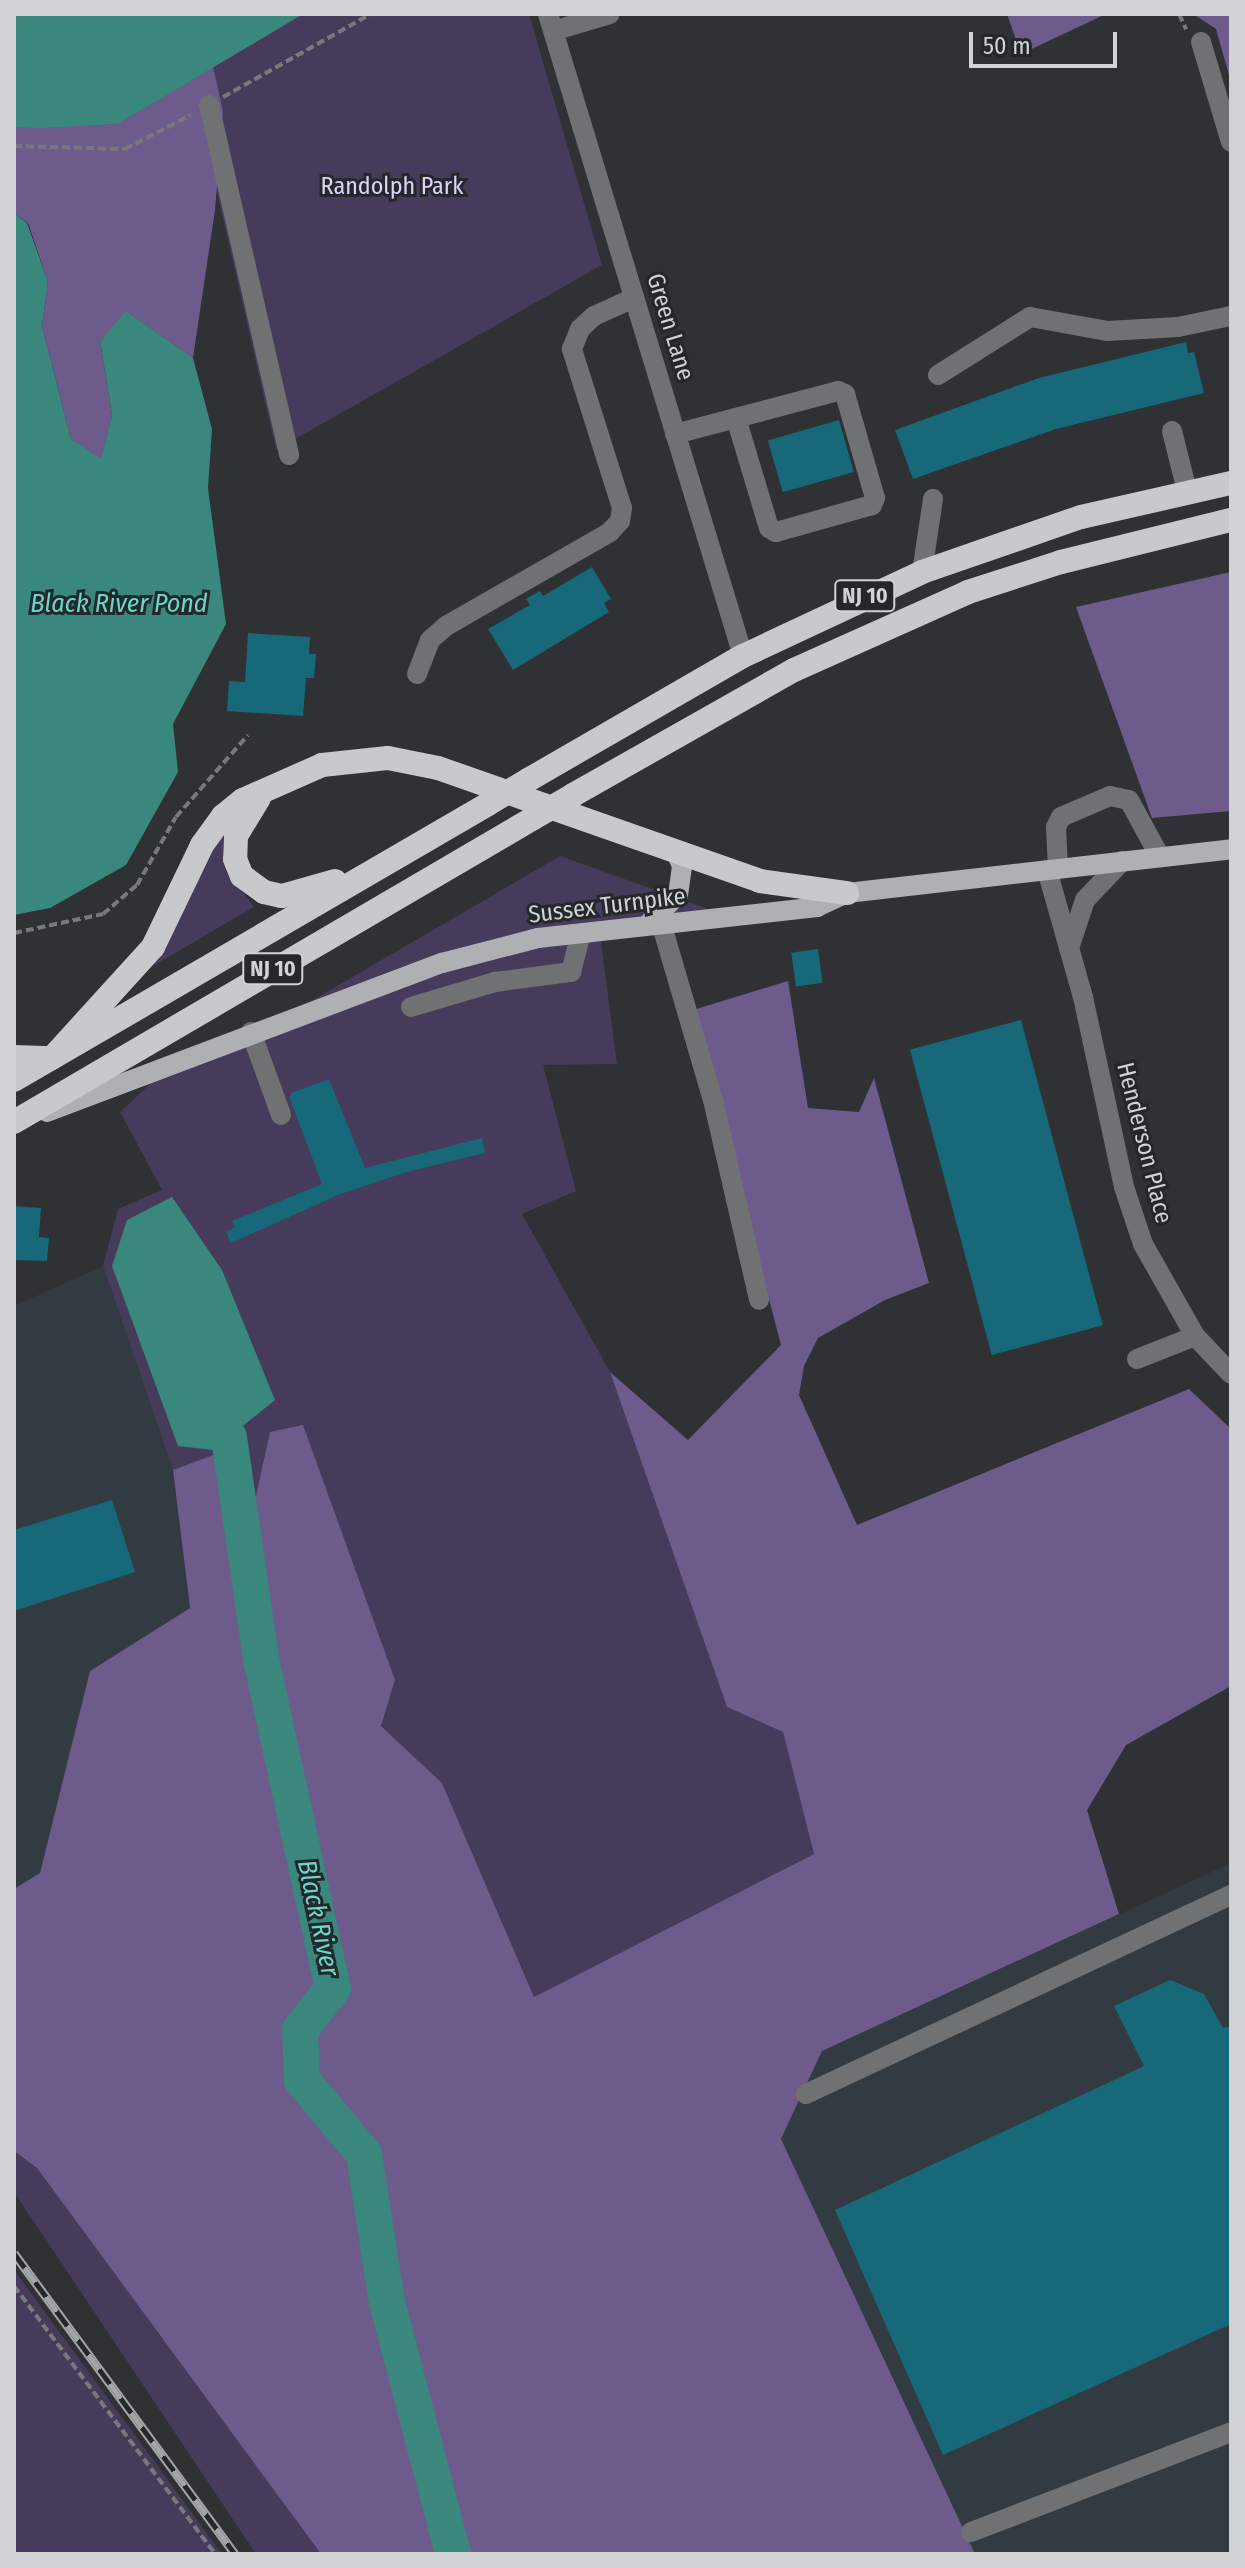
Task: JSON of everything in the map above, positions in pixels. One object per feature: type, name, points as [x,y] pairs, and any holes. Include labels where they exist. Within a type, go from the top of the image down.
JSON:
[{"type":"highway","name":"NJ 10","points":[[14,1080],[743,656],[922,572],[1047,527],[1187,491],[1231,483]]},
{"type":"highway","name":"NJ 10","points":[[14,1123],[573,795],[794,670],[968,592],[1075,558],[1231,520]]},
{"type":"highway","points":[[14,1057],[52,1058],[153,947],[202,845],[223,816],[273,785],[322,765],[388,758],[438,768],[760,881],[847,893]]},
{"type":"highway","points":[[273,785],[251,807],[236,836],[238,868],[255,888],[292,894],[392,860]]},
{"type":"main road","name":"Sussex Turnpike","points":[[14,1123],[251,1032],[485,950],[581,933],[817,907],[847,893],[1231,849]]},
{"type":"main road","points":[[656,924],[678,895],[682,866],[676,852]]},
{"type":"street","points":[[551,22],[610,14]]},
{"type":"street","name":"Green Lane","points":[[551,22],[743,656]]},
{"type":"street","points":[[1201,42],[1231,142]]},
{"type":"street","points":[[209,105],[289,455]]},
{"type":"street","points":[[417,674],[430,640],[446,626],[610,532],[620,521],[622,508],[572,349],[580,329],[594,316],[634,298]]},
{"type":"street","points":[[938,375],[1030,317],[1107,331],[1178,327],[1231,316]]},
{"type":"street","points":[[675,434],[838,391],[845,394],[875,498],[872,505],[776,532],[769,528],[736,418]]},
{"type":"street","points":[[1172,431],[1187,491]]},
{"type":"street","points":[[922,572],[933,499]]},
{"type":"street","name":"Henderson Place","points":[[1160,857],[1129,800],[1110,796],[1061,817],[1056,827],[1052,869],[1133,1216],[1153,1264],[1195,1336],[1231,1374]]},
{"type":"street","points":[[1069,948],[1085,900],[1122,861]]},
{"type":"street","points":[[656,924],[713,1100],[759,1300]]},
{"type":"street","points":[[411,1007],[495,982],[571,972],[581,933]]},
{"type":"street","points":[[251,1032],[281,1115]]},
{"type":"street","points":[[1137,1359],[1195,1336]]},
{"type":"street","points":[[806,2094],[1231,1897]]},
{"type":"street","points":[[971,2532],[1231,2432]]},
{"type":"path","points":[[14,933],[103,914],[137,885],[176,817],[248,735]]},
{"type":"path","points":[[14,2286],[215,2554]]},
{"type":"shaded area","points":[[1007,14],[1106,14],[1021,54]]},
{"type":"shaded area","points":[[1193,14],[1231,14],[1231,82],[1216,29]]},
{"type":"shaded area","points":[[213,67],[223,111],[215,210],[193,358],[127,312],[100,341],[112,415],[101,460],[71,439],[42,326],[48,282],[28,223],[14,213],[14,127],[118,124]]},
{"type":"shaded area","points":[[1231,572],[1231,811],[1152,818],[1076,607]]},
{"type":"shaded area","points":[[788,981],[808,1108],[859,1112],[874,1078],[929,1283],[885,1300],[818,1338],[804,1366],[799,1395],[857,1525],[1189,1389],[1231,1429],[1231,1686],[1126,1745],[1087,1810],[1119,1914],[822,2051],[781,2139],[975,2554],[321,2554],[37,2168],[14,2151],[14,1889],[40,1873],[90,1671],[190,1608],[173,1470],[221,1452],[254,1505],[270,1432],[303,1425],[395,1680],[381,1726],[442,1783],[534,1997],[814,1854],[783,1732],[727,1707],[610,1372],[688,1440],[781,1345],[693,1010]]},
{"type":"shaded area","points":[[103,1266],[173,1470],[190,1608],[90,1671],[40,1874],[14,1889],[14,1306]]},
{"type":"shaded area","points":[[1231,1863],[1231,2554],[975,2554],[781,2140],[822,2051]]},
{"type":"green space","name":"Randolph Park","points":[[14,14],[529,14],[602,265],[276,450],[200,118],[14,198]]},
{"type":"green space","points":[[223,833],[224,865],[254,907],[151,967]]},
{"type":"green space","points":[[560,856],[714,911],[599,927],[617,1064],[543,1065],[576,1191],[522,1214],[610,1372],[727,1707],[783,1732],[814,1854],[534,1997],[442,1783],[381,1726],[395,1680],[270,1432],[254,1506],[221,1452],[173,1470],[103,1266],[118,1209],[162,1190],[120,1112],[152,1082],[294,1011]]},
{"type":"green space","points":[[14,2151],[37,2168],[321,2554],[256,2554],[14,2192]]},
{"type":"green space","points":[[14,2270],[222,2554],[14,2554]]},
{"type":"water","points":[[14,14],[303,14],[118,124],[40,128],[14,127]]},
{"type":"water","name":"Black River Pond","points":[[14,213],[27,223],[48,282],[42,326],[71,439],[101,459],[112,415],[100,341],[126,311],[193,358],[212,429],[208,488],[226,624],[173,724],[178,772],[126,865],[50,908],[14,915]]},
{"type":"water","points":[[172,1197],[222,1270],[275,1400],[213,1450],[178,1446],[112,1266],[127,1220]]},
{"type":"building","points":[[1186,342],[1188,353],[1194,352],[1204,393],[1056,429],[913,479],[895,430],[1039,378]]},
{"type":"building","points":[[839,420],[854,472],[783,492],[768,440]]},
{"type":"building","points":[[592,567],[611,599],[604,603],[609,612],[513,670],[488,629],[530,605],[526,599],[540,591],[543,596]]},
{"type":"building","points":[[248,633],[310,637],[309,654],[316,654],[314,678],[306,678],[303,716],[227,711],[229,681],[245,682]]},
{"type":"building","points":[[818,949],[823,983],[796,986],[791,953]]},
{"type":"building","points":[[1021,1020],[1103,1325],[992,1355],[910,1050]]},
{"type":"building","points":[[329,1079],[365,1168],[482,1138],[485,1153],[410,1171],[338,1195],[231,1243],[226,1232],[235,1227],[232,1221],[322,1184],[290,1099],[291,1093]]},
{"type":"building","points":[[14,1206],[41,1208],[39,1237],[49,1238],[47,1261],[14,1260]]},
{"type":"building","points":[[112,1500],[135,1572],[14,1611],[14,1530]]},
{"type":"building","points":[[1170,1980],[1204,1994],[1223,2028],[1231,2026],[1231,2324],[943,2455],[835,2210],[1144,2066],[1114,2006]]},
{"type":"waterway","name":"Black River","points":[[229,1437],[261,1659],[333,1988],[300,2030],[302,2080],[364,2154],[387,2302],[453,2554]]},
{"type":"railway","points":[[14,2253],[235,2554]]}]
